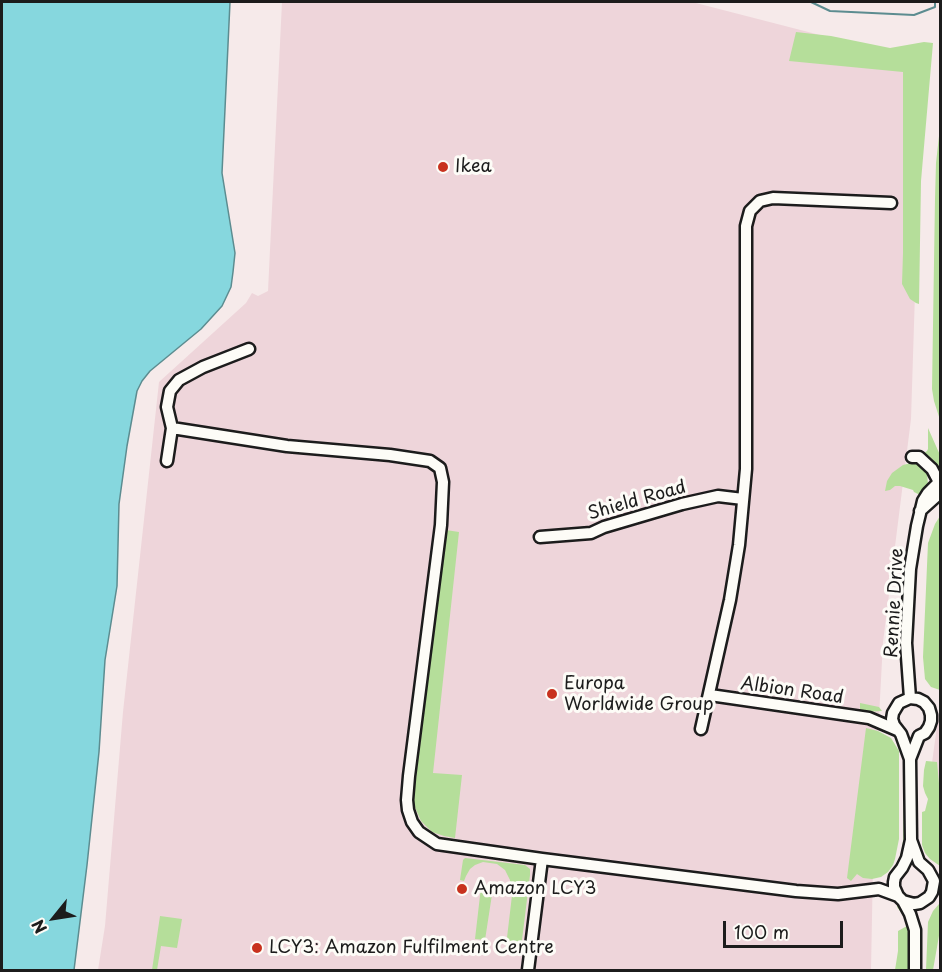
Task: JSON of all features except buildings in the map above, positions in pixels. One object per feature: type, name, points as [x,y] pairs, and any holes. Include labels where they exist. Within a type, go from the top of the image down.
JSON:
[{"type":"street","points":[[701,729],[730,600],[739,544],[746,450],[746,225],[750,211],[760,201],[773,198],[891,203]]},
{"type":"street","points":[[168,461],[172,428],[167,407],[170,391],[179,380],[203,367],[249,349]]},
{"type":"street","points":[[172,428],[287,446],[390,455],[430,461],[440,468],[443,482],[441,525],[409,776],[408,810],[419,832],[437,844],[542,860],[796,891],[838,894],[879,889],[914,904],[925,901]]},
{"type":"street","points":[[912,457],[919,457],[932,469],[940,485]]},
{"type":"street","name":"Rennie Drive","points":[[910,698],[906,643],[910,569],[922,501],[940,485]]},
{"type":"street","name":"Shield Road","points":[[540,537],[591,533],[670,507],[718,496],[743,499]]},
{"type":"street","name":"Albion Road","points":[[710,695],[869,718],[899,732]]},
{"type":"street","points":[[869,718],[883,714],[899,702],[910,698],[924,702],[932,715],[929,728],[925,733],[907,737],[899,732]]},
{"type":"street","points":[[895,707],[892,719],[910,759],[911,840],[907,858],[894,887],[910,914],[915,930],[915,970]]},
{"type":"street","points":[[910,759],[919,736]]},
{"type":"street","points":[[911,840],[916,856],[932,875],[934,881],[932,892],[925,901],[915,930]]},
{"type":"street","points":[[528,970],[542,860]]},
{"type":"street","points":[[874,889],[913,864],[924,867]]},
{"type":"shaded area","points":[[282,2],[692,2],[913,59],[903,247],[915,293],[911,419],[883,642],[874,811],[871,970],[98,970],[105,926],[123,712],[159,382],[246,303],[252,293],[258,296],[268,291]]},
{"type":"shaded area","points":[[940,704],[940,838],[929,785]]},
{"type":"green space","points":[[796,32],[831,36],[890,48],[924,42],[933,43],[921,181],[919,304],[910,299],[902,284],[903,72],[789,61]]},
{"type":"green space","points":[[940,127],[940,420],[932,389],[936,163]]},
{"type":"green space","points":[[928,428],[940,455],[940,468],[924,453],[928,449]]},
{"type":"green space","points":[[919,464],[927,472],[927,490],[922,496],[900,486],[885,491],[892,473],[903,465]]},
{"type":"green space","points":[[940,516],[940,690],[931,687],[925,679],[923,657],[928,543]]},
{"type":"green space","points":[[446,530],[459,532],[433,773],[462,775],[455,838],[432,832],[421,821],[413,803]]},
{"type":"green space","points":[[860,703],[879,707],[882,711],[864,712],[860,709]]},
{"type":"green space","points":[[866,728],[891,738],[899,751],[899,839],[893,865],[888,872],[872,879],[863,878],[857,874],[851,881],[847,878]]},
{"type":"green space","points":[[888,732],[900,741],[905,755],[904,848],[901,859],[893,871],[900,858],[903,841],[904,754],[898,740]]},
{"type":"green space","points":[[926,761],[937,762],[940,794],[940,866],[930,859],[922,845],[922,812],[925,811],[928,799],[923,786]]},
{"type":"green space","points":[[465,858],[525,865],[530,869],[521,948],[506,946],[513,887],[510,886],[505,870],[497,864],[483,862],[470,869],[464,881],[460,880]]},
{"type":"green space","points":[[481,887],[493,888],[485,940],[475,939]]},
{"type":"green space","points":[[897,903],[909,925],[910,970],[895,970],[898,931],[907,926]]},
{"type":"green space","points":[[939,904],[940,930],[933,970],[926,970],[928,922]]},
{"type":"green space","points":[[160,916],[182,919],[177,948],[161,946],[157,970],[152,970]]},
{"type":"water","points":[[2,2],[230,2],[222,173],[235,253],[231,287],[222,306],[201,329],[150,371],[137,391],[119,504],[117,586],[105,660],[99,752],[74,970],[2,970]]},
{"type":"waterway","points":[[811,2],[830,11],[914,15],[935,7],[935,2]]},
{"type":"place","name":"Ikea","points":[[443,167]]},
{"type":"place","name":"Europa Worldwide Group","points":[[552,694]]},
{"type":"place","name":"Amazon LCY3","points":[[462,889]]},
{"type":"place","name":"LCY3: Amazon Fulfilment Centre","points":[[257,948]]}]
